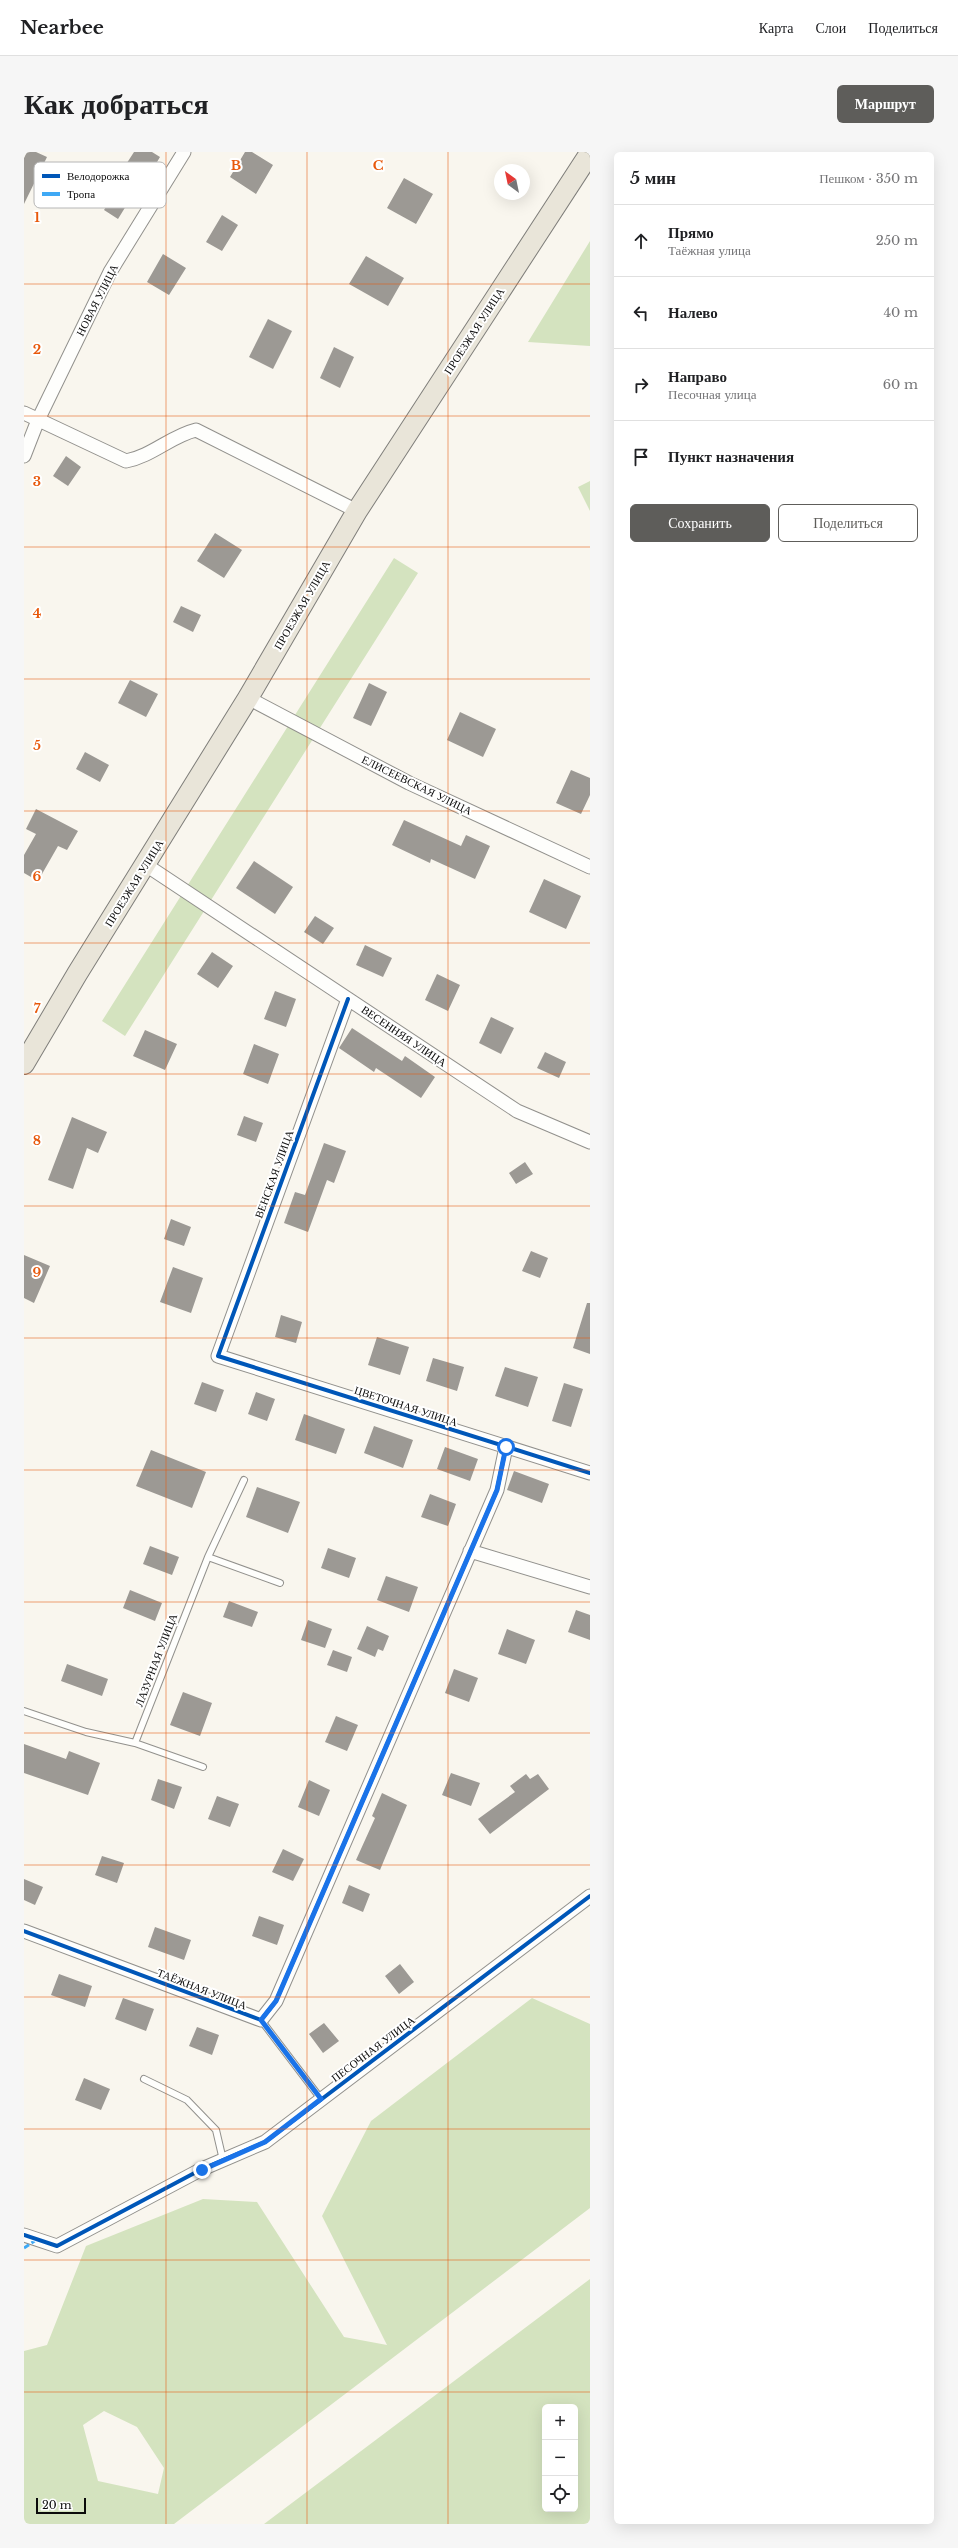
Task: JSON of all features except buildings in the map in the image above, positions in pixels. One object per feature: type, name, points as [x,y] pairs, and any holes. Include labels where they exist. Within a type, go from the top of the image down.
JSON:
[{"type":"main road","name":"ПРОЕЗЖАЯ УЛИЦА","points":[[24,1064],[77,974],[146,865],[248,698],[357,511],[590,153]]},
{"type":"street","name":"НОВАЯ УЛИЦА","points":[[166,181],[184,152]]},
{"type":"street","name":"НОВАЯ УЛИЦА","points":[[24,456],[38,420],[110,272],[149,208]]},
{"type":"street","points":[[24,413],[126,461],[140,458],[184,433],[196,430],[357,511]]},
{"type":"street","name":"ЕЛИСЕЕВСКАЯ УЛИЦА","points":[[248,698],[409,783],[590,867]]},
{"type":"street","name":"ВЕСЕННЯЯ УЛИЦА","points":[[146,865],[517,1111],[590,1142]]},
{"type":"street","name":"ВЕНСКАЯ УЛИЦА","points":[[218,1356],[348,999]]},
{"type":"street","name":"ЦВЕТОЧНАЯ УЛИЦА","points":[[218,1356],[590,1473]]},
{"type":"street","points":[[261,2020],[276,2001],[497,1490],[506,1447]]},
{"type":"street","points":[[470,1551],[590,1588]]},
{"type":"street","name":"ПЕСОЧНАЯ УЛИЦА","points":[[24,2235],[57,2246],[223,2160],[265,2142],[590,1896]]},
{"type":"street","name":"ТАЁЖНАЯ УЛИЦА","points":[[24,1930],[261,2020]]},
{"type":"lane","name":"ЛАЗУРНАЯ УЛИЦА","points":[[135,1743],[208,1557],[244,1480]]},
{"type":"lane","points":[[208,1557],[280,1584]]},
{"type":"lane","points":[[24,1711],[86,1732],[135,1743],[203,1767]]},
{"type":"lane","points":[[261,2020],[321,2099]]},
{"type":"lane","points":[[144,2078],[187,2100],[216,2130],[223,2160]]},
{"type":"green space","points":[[590,241],[590,346],[528,342]]},
{"type":"green space","points":[[590,481],[590,511],[578,487]]},
{"type":"green space","points":[[394,558],[418,573],[125,1036],[102,1021]]},
{"type":"green space","points":[[532,1998],[590,2024],[590,2208],[174,2524],[24,2524],[24,2351],[47,2345],[86,2246],[203,2199],[257,2202],[344,2337],[387,2345],[322,2216],[371,2121]],"holes":[[[104,2411],[137,2427],[164,2468],[158,2494],[98,2481],[83,2425]]]},
{"type":"green space","points":[[590,2279],[590,2524],[264,2524]]},
{"type":"marked path","points":[[24,2248],[36,2240]]},
{"type":"cycle path","points":[[348,999],[218,1356],[590,1473]]},
{"type":"cycle path","points":[[24,1931],[261,2020],[276,2001],[497,1490],[506,1447]]},
{"type":"cycle path","points":[[24,2235],[57,2246],[202,2169],[265,2142],[590,1896]]},
{"type":"route","points":[[202,2170],[265,2142],[321,2099],[261,2020],[276,2001],[497,1490],[506,1447]]}]
